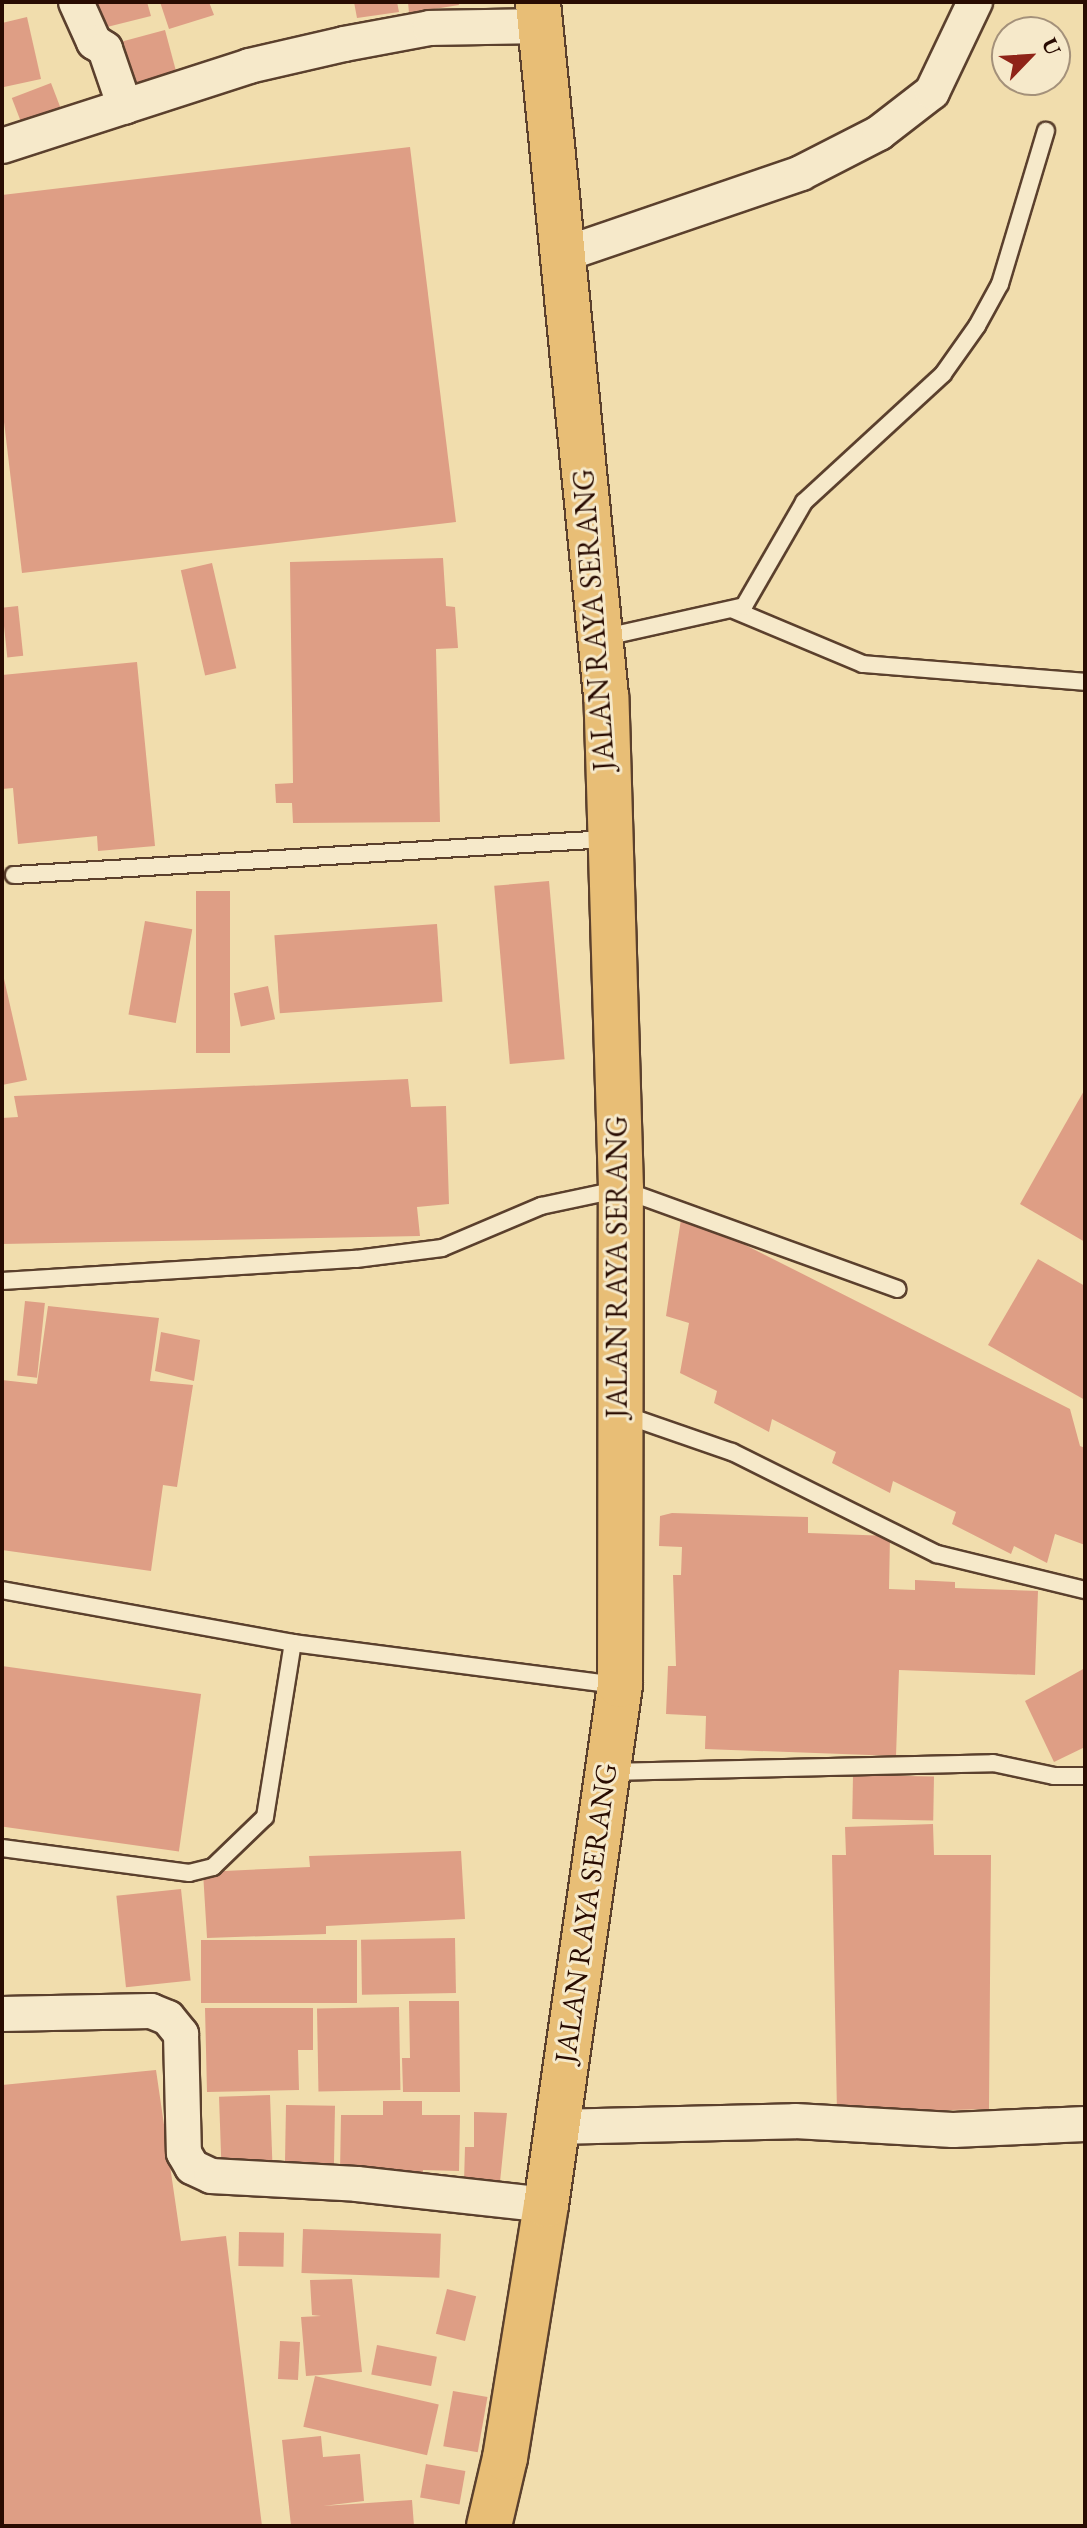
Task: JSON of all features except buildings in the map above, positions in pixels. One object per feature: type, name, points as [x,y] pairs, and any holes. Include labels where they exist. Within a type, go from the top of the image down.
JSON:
[{"type":"highway","name":"JALAN RAYA SERANG","points":[[489,2526],[505,2458],[546,2205],[620,1685],[617,1413],[621,1189],[600,638],[539,14]]},
{"type":"street","points":[[76,2],[94,42],[105,49],[125,107]]},
{"type":"street","points":[[562,255],[801,173],[879,133],[932,92],[975,2]]},
{"type":"street","points":[[2,146],[249,66],[430,28],[539,14]]},
{"type":"street","points":[[2,2014],[151,2011],[168,2018],[181,2034],[184,2153],[192,2167],[211,2176],[357,2184],[546,2205]]},
{"type":"street","points":[[555,2127],[795,2121],[953,2130],[1085,2124]]},
{"type":"lane","points":[[600,638],[734,610],[753,594],[804,502],[943,374],[977,326],[1000,284],[1046,131]]},
{"type":"lane","points":[[734,610],[863,664],[1085,682]]},
{"type":"lane","points":[[14,875],[607,839]]},
{"type":"lane","points":[[2,1281],[356,1259],[442,1248],[541,1206],[621,1189],[898,1289]]},
{"type":"lane","points":[[617,1413],[732,1452],[937,1554],[1085,1590]]},
{"type":"lane","points":[[2,1590],[293,1643],[620,1685]]},
{"type":"lane","points":[[2,1848],[189,1873],[213,1867],[265,1817],[293,1643]]},
{"type":"lane","points":[[607,1772],[993,1763],[1054,1776],[1085,1776]]}]
